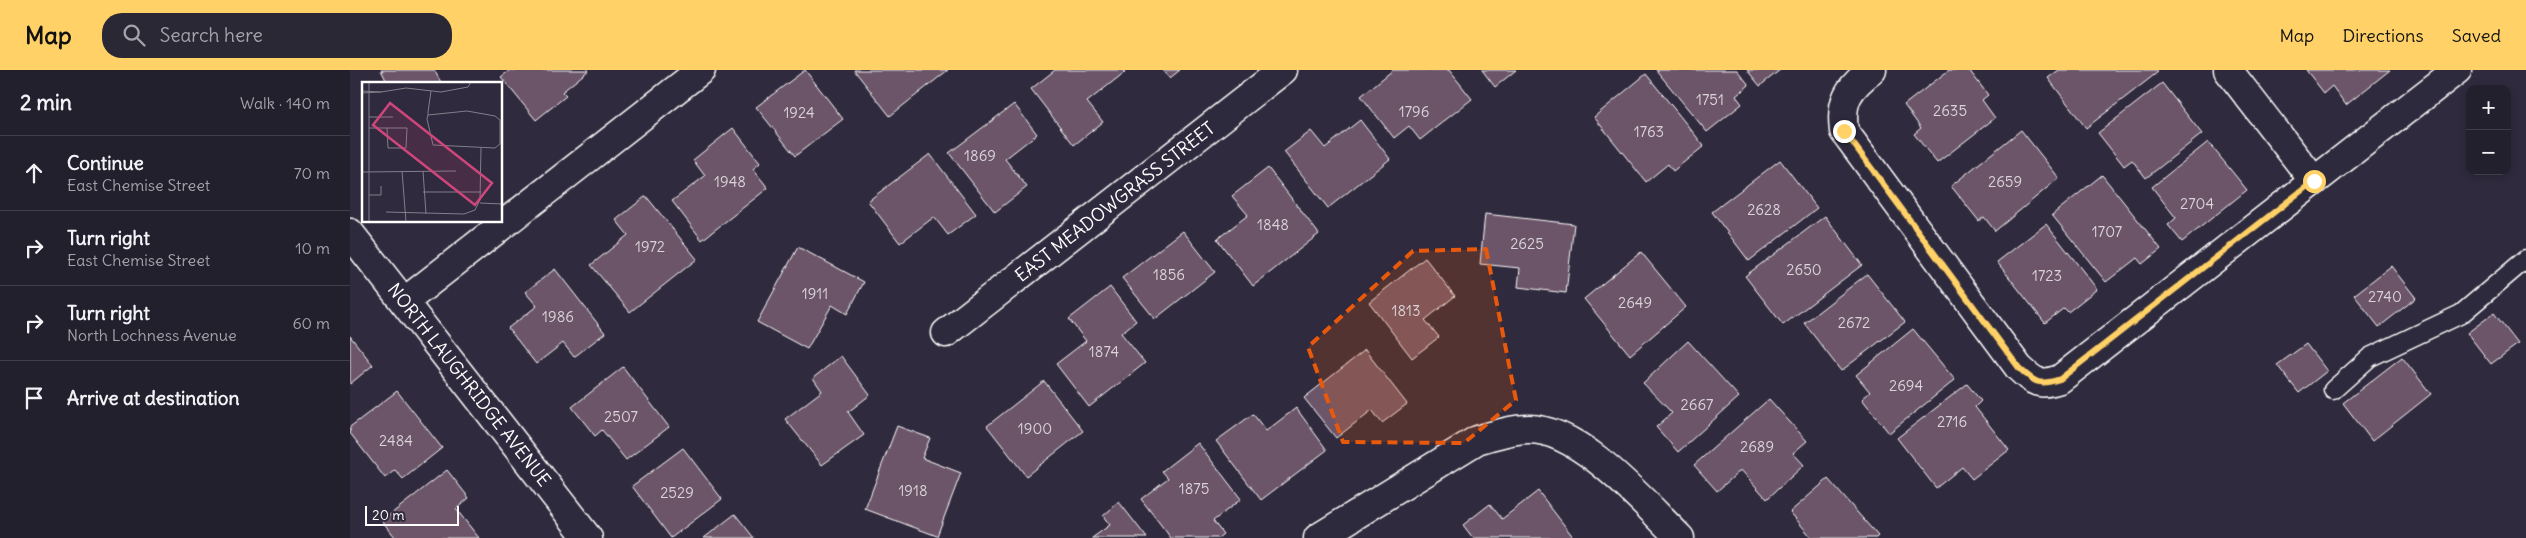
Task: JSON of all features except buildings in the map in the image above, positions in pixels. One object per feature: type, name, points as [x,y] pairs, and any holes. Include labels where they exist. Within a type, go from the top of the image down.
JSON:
[{"type":"street","points":[[404,302],[701,70]]},
{"type":"street","name":"EAST MEADOWGRASS STREET","points":[[946,333],[1283,70]]},
{"type":"street","points":[[1872,70],[1859,80],[1847,95],[1841,113],[1844,131],[2019,368],[2031,380],[2043,384],[2060,379],[2457,70]]},
{"type":"street","points":[[2228,70],[2314,181]]},
{"type":"street","name":"NORTH LAUGHRIDGE AVENUE","points":[[350,233],[588,538]]},
{"type":"street","points":[[1318,538],[1477,440],[1502,432],[1530,428],[1562,437],[1588,451],[1680,538]]},
{"type":"lane","points":[[2333,390],[2370,358],[2461,314],[2526,259]]},
{"type":"highlighted area","points":[[1486,249],[1516,400],[1464,443],[1343,442],[1308,347],[1413,251]]},
{"type":"route","points":[[1844,131],[2019,368],[2031,380],[2043,384],[2060,379],[2314,181]]}]
